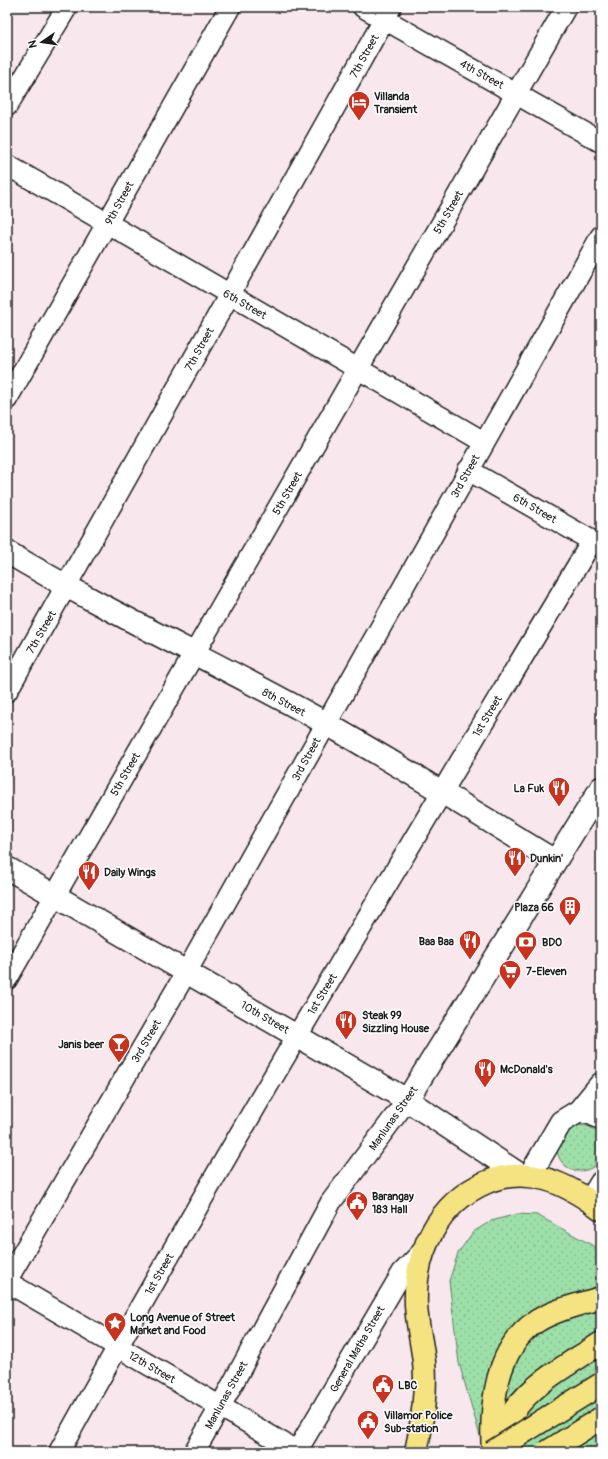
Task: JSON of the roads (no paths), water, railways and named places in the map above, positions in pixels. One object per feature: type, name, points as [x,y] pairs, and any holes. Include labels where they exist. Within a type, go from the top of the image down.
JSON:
[{"type":"main road","points":[[416,1452],[422,1415],[424,1362],[420,1344],[416,1304],[419,1265],[423,1251],[435,1225],[456,1202],[483,1184],[499,1177],[525,1175],[546,1178],[597,1198]]},
{"type":"main road","points":[[492,1452],[494,1406],[498,1381],[504,1363],[523,1333],[538,1321],[555,1313],[601,1298]]},
{"type":"main road","points":[[498,1452],[503,1430],[522,1400],[544,1380],[601,1343]]},
{"type":"main road","points":[[492,1452],[601,1384]]},
{"type":"main road","points":[[546,1452],[601,1418]]},
{"type":"street","points":[[7,106],[67,7]]},
{"type":"street","name":"9th Street","points":[[7,399],[230,7]]},
{"type":"street","name":"4th Street","points":[[363,7],[388,13],[516,94],[601,142]]},
{"type":"street","name":"5th Street","points":[[7,979],[566,7]]},
{"type":"street","name":"7th Street","points":[[7,691],[388,13]]},
{"type":"street","name":"6th Street","points":[[7,165],[484,442]]},
{"type":"street","name":"3rd Street","points":[[7,1281],[187,972],[601,236]]},
{"type":"street","name":"6th Street","points":[[468,470],[597,543]]},
{"type":"street","name":"1st Street","points":[[59,1452],[117,1346],[442,792],[597,543]]},
{"type":"street","name":"8th Street","points":[[7,552],[66,587],[326,724],[555,861]]},
{"type":"street","name":"Manlunas Street","points":[[194,1452],[331,1202],[407,1100],[601,788]]},
{"type":"street","name":"10th Street","points":[[7,868],[407,1100],[525,1175]]},
{"type":"street","points":[[525,1175],[561,1122],[580,1111],[601,1084]]},
{"type":"street","points":[[580,1111],[590,1113],[601,1118]]},
{"type":"street","name":"General Matha Street","points":[[297,1452],[402,1273],[423,1251]]},
{"type":"street","name":"12th Street","points":[[7,1281],[297,1452]]},
{"type":"place","name":"Villanda Transient","points":[[359,122]]},
{"type":"place","name":"La Fuk","points":[[559,808]]},
{"type":"place","name":"Dunkin'","points":[[515,878]]},
{"type":"place","name":"Daily Wings","points":[[89,892]]},
{"type":"place","name":"Plaza 66","points":[[570,926]]},
{"type":"place","name":"Baa Baa","points":[[470,960]]},
{"type":"place","name":"BDO","points":[[526,962]]},
{"type":"place","name":"7-Eleven","points":[[510,990]]},
{"type":"place","name":"Steak 99 Sizzling House","points":[[346,1040]]},
{"type":"place","name":"Janis beer","points":[[119,1064]]},
{"type":"place","name":"McDonald's","points":[[485,1088]]},
{"type":"place","name":"Barangay 183 Hall","points":[[357,1222]]},
{"type":"place","name":"Long Avenue of Street Market and Food","points":[[115,1342]]},
{"type":"place","name":"LBC","points":[[383,1404]]},
{"type":"place","name":"Villamor Police Sub-station","points":[[368,1440]]}]
